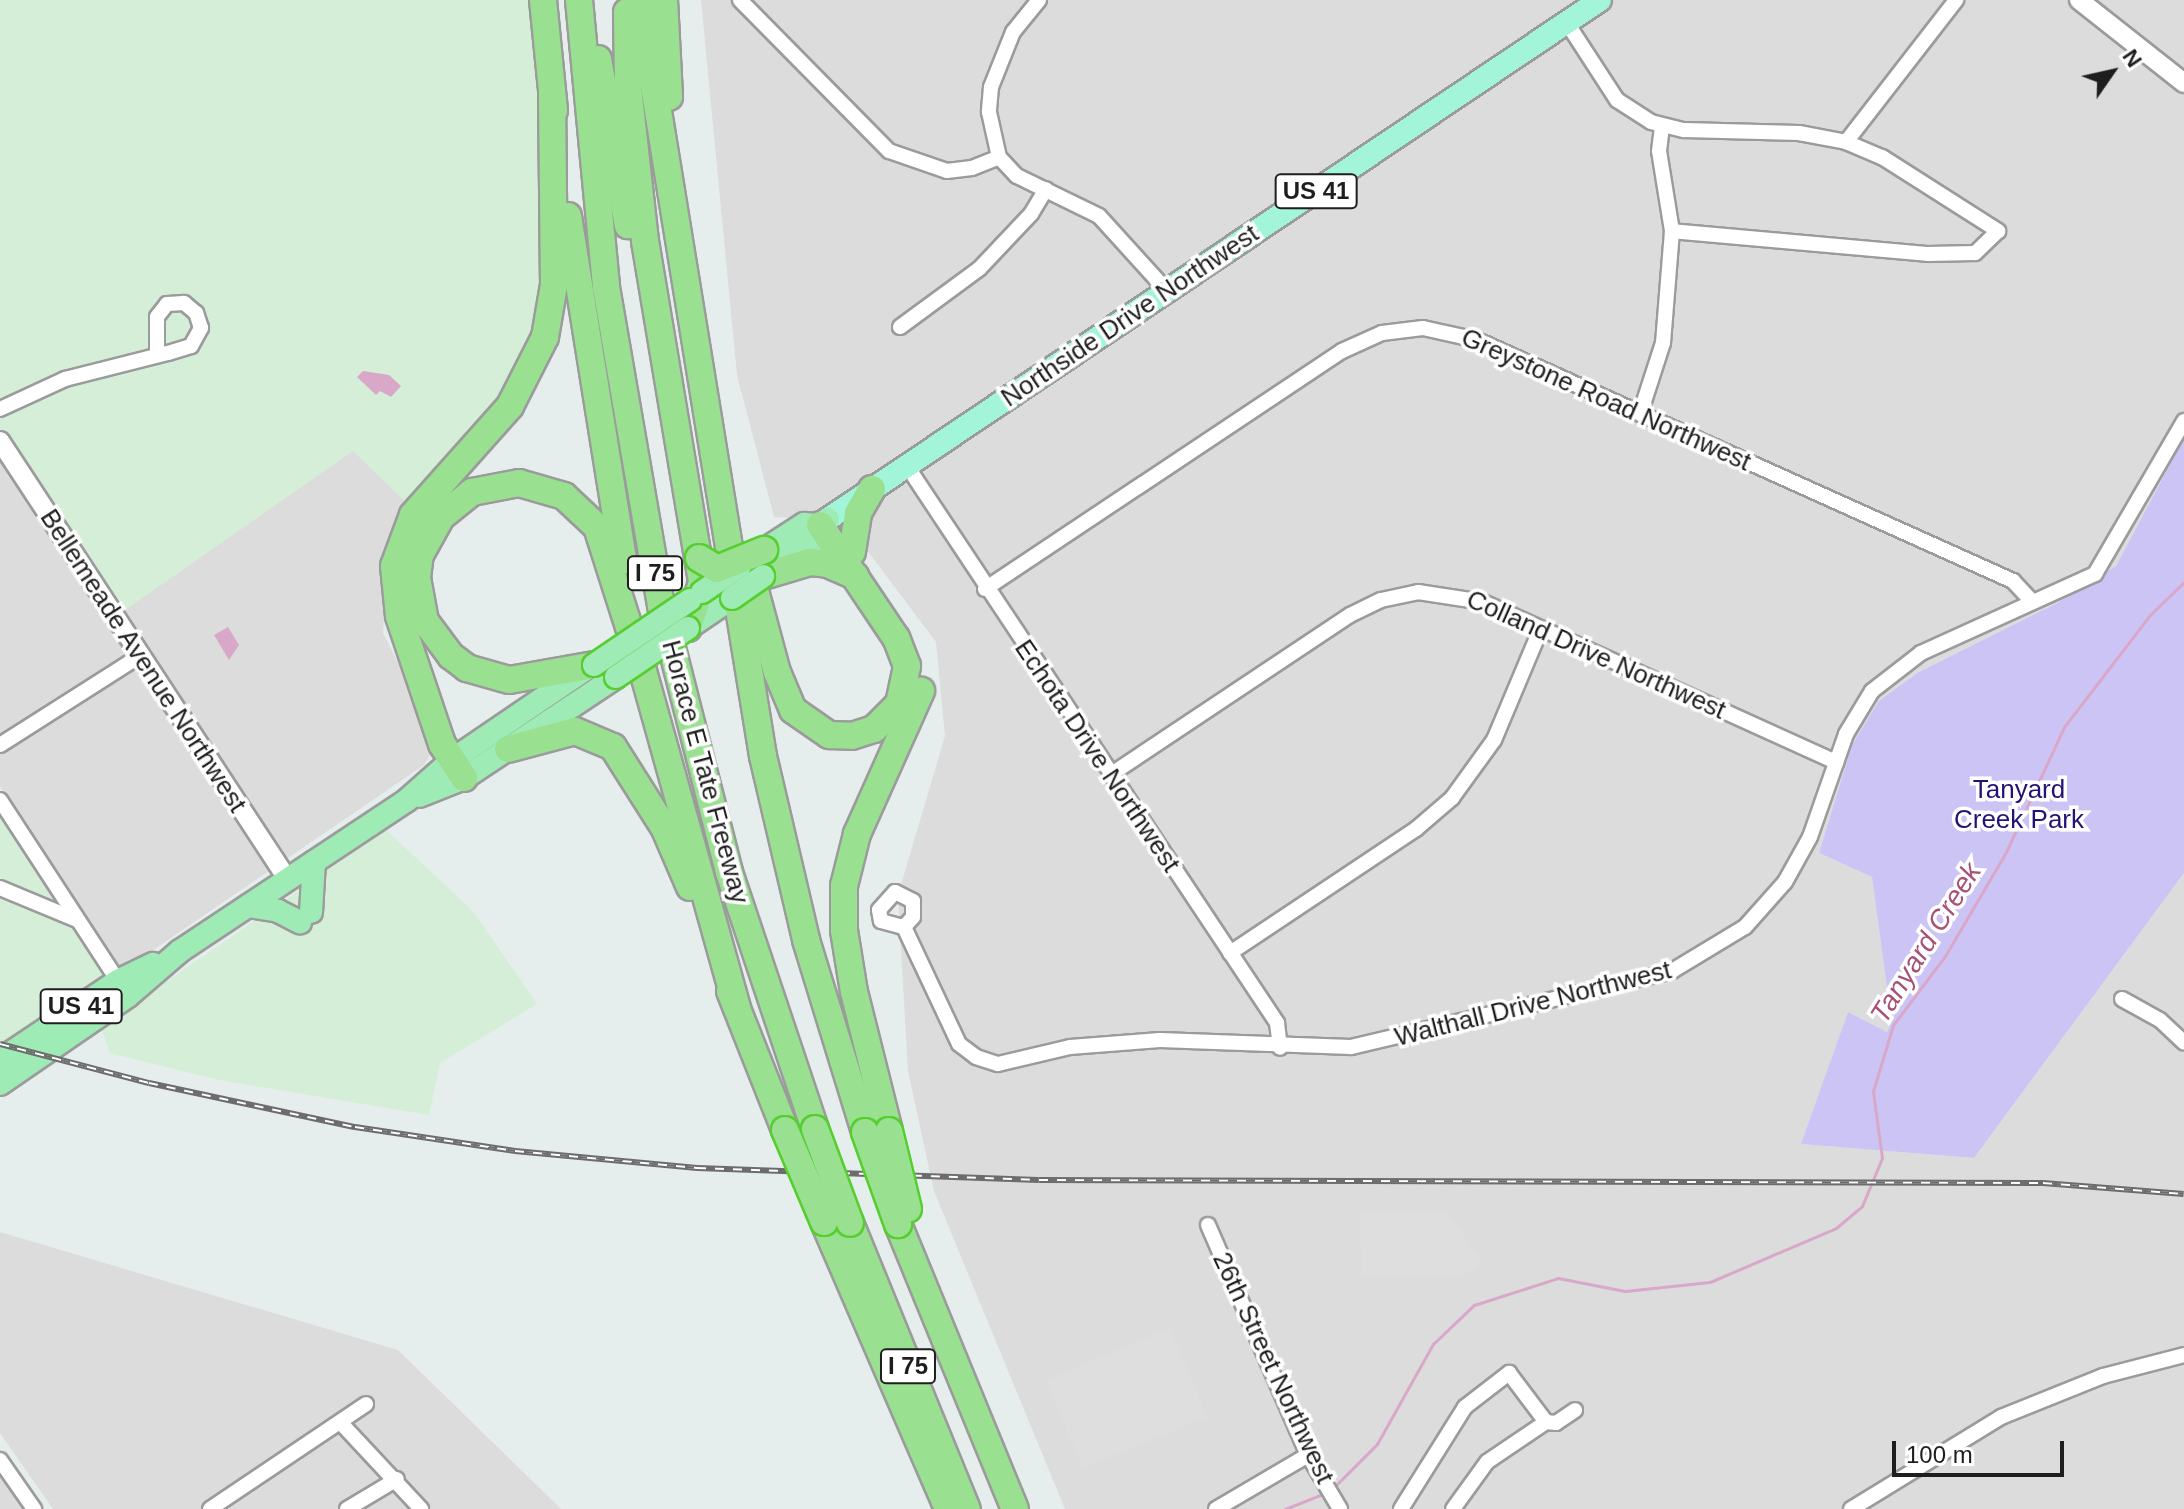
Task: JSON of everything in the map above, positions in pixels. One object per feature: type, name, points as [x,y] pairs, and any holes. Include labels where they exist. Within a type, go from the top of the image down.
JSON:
[{"type":"highway","points":[[545,0],[552,96],[591,379],[643,671]]},
{"type":"highway","name":"Horace E Tate Freeway","points":[[579,0],[606,287],[661,605],[729,872],[815,1129],[850,1223],[967,1509]]},
{"type":"highway","points":[[588,0],[637,234],[696,583],[688,628]]},
{"type":"highway","points":[[627,0],[628,87],[637,234]]},
{"type":"highway","name":"I 75","points":[[640,0],[766,771],[806,940],[877,1132],[925,1291],[1015,1509]]},
{"type":"highway","points":[[664,0],[675,229]]},
{"type":"highway","points":[[458,769],[399,616],[394,566],[413,515],[510,406],[545,337],[554,285],[552,96]]},
{"type":"highway","points":[[693,336],[777,672],[793,710],[805,723],[840,736],[862,734],[883,723],[899,704],[907,679],[896,638],[854,564],[858,513],[872,489]]},
{"type":"highway","points":[[605,671],[509,680],[467,668],[451,656],[425,621],[417,578],[420,555],[441,517],[472,492],[505,483],[549,489],[576,505],[604,541],[737,1007]]},
{"type":"highway","points":[[824,522],[908,631],[923,678],[915,709],[857,834],[844,886],[844,930],[877,1132]]},
{"type":"highway","name":"Northside Drive Northwest","points":[[0,1084],[128,996],[180,951],[407,800],[605,671],[688,628],[732,598],[774,560],[804,524],[824,522]]},
{"type":"highway","points":[[696,583],[717,569],[774,560],[854,564]]},
{"type":"highway","points":[[696,583],[732,598]]},
{"type":"highway","name":"Northside Drive Northwest","points":[[458,769],[508,749],[605,671],[696,583]]},
{"type":"highway","points":[[508,749],[575,731],[613,747],[665,829],[785,1130],[948,1509]]},
{"type":"highway","points":[[248,906],[306,917],[314,862]]},
{"type":"highway","name":"Northside Drive Northwest","points":[[0,1060],[118,981],[180,951]]},
{"type":"main road","name":"Northside Drive Northwest","points":[[824,522],[1600,0]]},
{"type":"street","points":[[740,0],[889,151],[947,171],[972,168],[999,157]]},
{"type":"street","points":[[1039,0],[1013,32],[991,87],[989,112],[999,157],[1017,176],[1113,227],[1167,291]]},
{"type":"street","points":[[1846,142],[1956,0]]},
{"type":"street","points":[[2079,0],[2184,83]]},
{"type":"street","points":[[1567,23],[1617,100],[1662,126],[1799,133],[1846,142],[1882,157],[1998,231],[1975,253],[1928,254],[1672,231]]},
{"type":"street","points":[[1640,414],[1663,343],[1672,231],[1659,151],[1662,126]]},
{"type":"street","points":[[900,327],[979,269],[1031,214],[1046,189]]},
{"type":"street","name":"Greystone Road Northwest","points":[[985,589],[1342,351],[1382,333],[1423,328],[1461,334],[1640,414],[2013,581],[2031,600]]},
{"type":"street","points":[[0,409],[65,379],[157,355]]},
{"type":"street","name":"Walthall Drive Northwest","points":[[904,927],[936,986],[953,1035],[985,1061],[1009,1064],[1070,1047],[1160,1040],[1280,1048],[1374,1044],[1643,980],[1695,960],[1745,927],[1785,882],[1810,837],[1857,712],[1893,672],[2031,600],[2095,574],[2184,421]]},
{"type":"street","name":"Bellemeade Avenue Northwest","points":[[0,441],[138,657],[288,880]]},
{"type":"street","name":"Echota Drive Northwest","points":[[907,466],[985,589],[1277,1023],[1280,1048]]},
{"type":"street","name":"Colland Drive Northwest","points":[[1110,775],[1350,615],[1381,600],[1418,592],[1454,594],[1541,628],[1836,762]]},
{"type":"street","points":[[1230,953],[1416,829],[1452,798],[1494,740],[1541,628]]},
{"type":"street","points":[[0,745],[138,657]]},
{"type":"street","points":[[0,800],[118,981]]},
{"type":"street","points":[[0,888],[80,922]]},
{"type":"street","points":[[2122,999],[2160,1020],[2184,1042]]},
{"type":"street","name":"26th Street Northwest","points":[[1208,1225],[1308,1455],[1340,1508]]},
{"type":"street","points":[[1851,1509],[2001,1417],[2103,1376],[2184,1355]]},
{"type":"street","points":[[1401,1509],[1465,1407],[1509,1373],[1546,1422]]},
{"type":"street","points":[[210,1509],[366,1404]]},
{"type":"street","points":[[1453,1509],[1487,1462],[1546,1422],[1556,1423],[1575,1410]]},
{"type":"street","points":[[340,1422],[397,1479],[421,1509]]},
{"type":"street","points":[[1216,1509],[1308,1455]]},
{"type":"street","points":[[0,1460],[34,1509]]},
{"type":"street","points":[[347,1509],[397,1479]]},
{"type":"shaded area","points":[[0,0],[532,0],[552,209],[531,379],[418,515],[353,451],[118,615],[0,429]]},
{"type":"shaded area","points":[[701,0],[2184,0],[2184,438],[2116,566],[2057,603],[1919,672],[1852,745],[1819,853],[1872,877],[1888,994],[1900,1002],[1887,1032],[1848,1012],[1802,1144],[1974,1158],[2184,873],[2184,1509],[1065,1509],[934,1191],[908,1071],[898,895],[945,736],[936,642],[845,521],[774,517],[737,375]]},
{"type":"shaded area","points":[[363,371],[389,375],[401,386],[391,397],[380,391],[376,395],[357,377]]},
{"type":"shaded area","points":[[0,430],[117,615],[353,450],[418,514],[389,548],[383,633],[438,742],[424,765],[121,972],[0,786]]},
{"type":"shaded area","points":[[228,627],[239,645],[229,660],[214,635]]},
{"type":"shaded area","points":[[0,816],[105,974],[0,1044]]},
{"type":"shaded area","points":[[386,830],[473,911],[537,1004],[440,1063],[429,1115],[219,1080],[110,1053],[101,1027]]},
{"type":"shaded area","points":[[1447,1211],[1482,1263],[1462,1275],[1362,1275],[1359,1212]]},
{"type":"shaded area","points":[[0,1232],[398,1350],[561,1509],[53,1509],[0,1433]]},
{"type":"shaded area","points":[[1170,1328],[1207,1417],[1083,1468],[1046,1380]]},
{"type":"shaded area","points":[[0,1475],[24,1509],[0,1509]]},
{"type":"green space","name":"Tanyard Creek Park","points":[[2184,438],[2184,873],[1974,1158],[1801,1144],[1848,1012],[1887,1032],[1900,1003],[1888,995],[1872,877],[1819,853],[1852,745],[1879,701],[1919,672],[2057,603],[2116,566]]},
{"type":"waterway","name":"Tanyard Creek","points":[[1334,1487],[1377,1444],[1433,1344],[1474,1305],[1558,1278],[1625,1291],[1710,1282],[1836,1228],[1862,1206],[1882,1158],[1873,1091],[1893,1025],[1945,956],[2006,852],[2064,727],[2150,615],[2184,582]]},
{"type":"waterway","name":"Tanyard Creek","points":[[1285,1509],[1325,1493]]},
{"type":"railway","points":[[0,1044],[149,1083],[355,1127],[515,1151],[697,1168],[1039,1180],[2043,1183],[2184,1194]]}]
